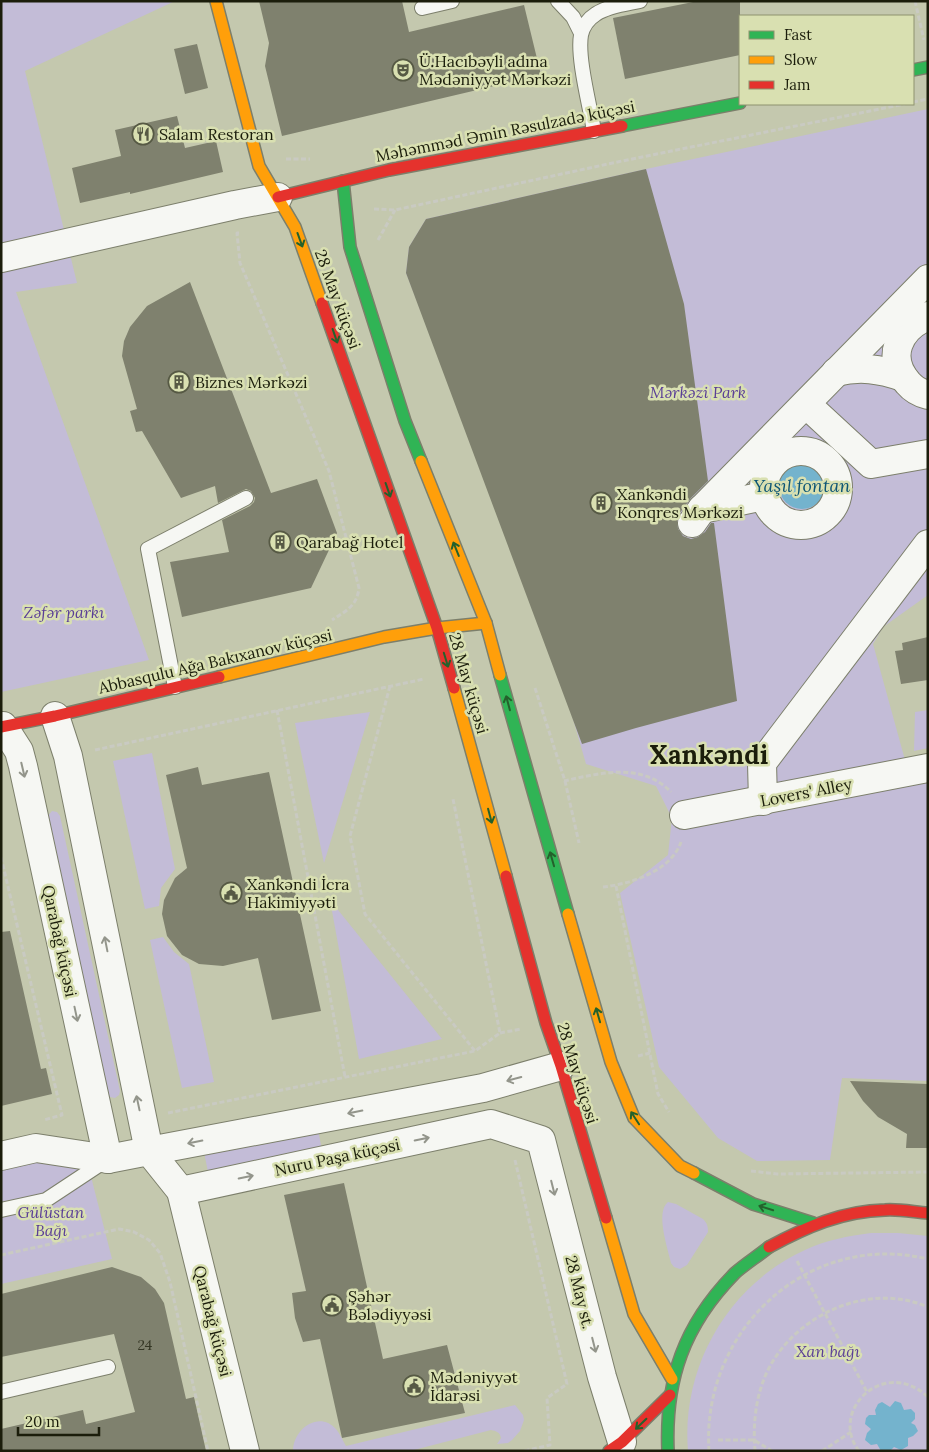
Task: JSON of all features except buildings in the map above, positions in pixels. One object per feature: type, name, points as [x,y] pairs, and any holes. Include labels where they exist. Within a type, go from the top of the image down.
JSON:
[{"type":"main road","name":"28 May küçəsi","points":[[216,1],[259,166],[295,227],[302,245],[437,628],[546,1023],[561,1066],[634,1314],[672,1379]]},
{"type":"main road","points":[[914,70],[928,67]]},
{"type":"main road","name":"Məhəmməd Əmin Rəsulzadə küçəsi","points":[[278,197],[389,170],[739,103]]},
{"type":"main road","name":"28 May küçəsi","points":[[343,181],[350,247],[403,412],[486,623],[611,1062],[634,1118],[680,1166],[752,1204],[812,1223]]},
{"type":"main road","name":"Abbasqulu Ağa Bakıxanov küçəsi","points":[[2,726],[55,716],[384,637],[437,628],[486,623]]},
{"type":"main road","points":[[668,1451],[672,1379],[694,1326],[722,1286],[758,1254],[786,1235],[812,1223],[863,1211],[889,1209],[928,1213]]},
{"type":"main road","points":[[620,1448],[670,1395]]},
{"type":"street","points":[[1,258],[278,197]]},
{"type":"street","points":[[764,496],[697,516],[928,279]]},
{"type":"street","points":[[928,316],[906,330],[899,340],[897,353],[898,366],[903,377],[911,387],[928,395]]},
{"type":"street","points":[[836,372],[862,368],[879,370],[903,377]]},
{"type":"street","points":[[806,404],[871,464],[928,454]]},
{"type":"street","points":[[784,425],[798,450]]},
{"type":"street","points":[[798,450],[820,455],[829,462],[835,472],[838,483],[838,494],[834,505],[818,521],[808,525],[796,525],[776,516],[769,508],[764,496],[765,476],[770,466],[787,452],[798,450]]},
{"type":"street","points":[[763,801],[762,764],[928,544]]},
{"type":"street","points":[[55,716],[68,756],[148,1150],[181,1191]]},
{"type":"street","name":"Qarabağ küçəsi","points":[[2,726],[19,751],[23,766],[108,1159]]},
{"type":"street","name":"Lovers' Alley","points":[[684,815],[928,768]]},
{"type":"street","points":[[1,1156],[36,1148],[108,1159],[483,1088],[561,1066]]},
{"type":"street","name":"Nuru Paşa küçəsi","points":[[181,1191],[491,1124],[541,1140]]},
{"type":"street","name":"28 May st.","points":[[541,1140],[620,1448]]},
{"type":"street","name":"Qarabağ küçəsi","points":[[181,1191],[245,1451]]},
{"type":"lane","points":[[422,8],[452,1]]},
{"type":"lane","points":[[558,1],[574,17],[581,33]]},
{"type":"lane","points":[[594,130],[580,48],[581,33],[586,22],[595,14],[605,9],[640,1]]},
{"type":"lane","points":[[175,687],[148,549],[246,498]]},
{"type":"lane","points":[[1,1210],[46,1200],[108,1159]]},
{"type":"lane","points":[[1,1392],[108,1367]]},
{"type":"path","points":[[915,1],[925,43]]},
{"type":"path","points":[[914,102],[928,99]]},
{"type":"path","points":[[395,210],[613,163],[900,105]]},
{"type":"path","points":[[237,233],[240,263],[329,470],[359,588],[358,599],[329,622]]},
{"type":"path","points":[[90,751],[450,673]]},
{"type":"path","points":[[390,686],[350,836],[365,914],[475,1052]]},
{"type":"path","points":[[277,710],[345,1077]]},
{"type":"path","points":[[582,777],[624,772],[645,775],[660,782],[670,791],[684,815],[683,836],[678,849],[669,860],[644,876],[616,886],[603,887]]},
{"type":"path","points":[[162,1114],[475,1052],[500,1033],[452,793]]},
{"type":"path","points":[[1,857],[62,1115]]},
{"type":"path","points":[[616,886],[658,1094],[670,1114]]},
{"type":"path","points":[[515,1158],[567,1384],[547,1398],[550,1445],[524,1451]]},
{"type":"path","points":[[748,1171],[777,1174],[928,1172]]},
{"type":"path","points":[[1,1256],[118,1229],[134,1232],[148,1240],[160,1253],[170,1282],[208,1451]]},
{"type":"path","points":[[709,1451],[710,1408],[717,1380],[727,1355],[741,1331],[760,1309],[781,1290],[804,1275],[831,1264],[859,1256],[888,1254],[917,1256],[928,1259]]},
{"type":"path","points":[[796,1260],[867,1392]]},
{"type":"path","points":[[754,1451],[756,1406],[764,1379],[776,1355],[794,1334],[825,1312],[840,1306],[867,1300],[895,1299],[928,1307]]},
{"type":"path","points":[[859,1451],[855,1446],[851,1432],[851,1417],[857,1403],[867,1392],[880,1384],[906,1383],[918,1389],[928,1398]]},
{"type":"path","points":[[822,1451],[851,1432]]},
{"type":"path","points":[[718,1440],[754,1440],[772,1451]]},
{"type":"green space","name":"Zəfər parkı","points":[[1,1],[175,1],[25,71],[77,283],[16,292],[149,660],[1,692]]},
{"type":"green space","name":"Mərkəzi Park","points":[[928,109],[928,595],[883,627],[873,644],[905,760],[928,755],[928,1081],[842,1078],[830,1160],[757,1161],[718,1138],[659,1067],[620,893],[668,855],[672,818],[656,786],[586,764],[551,642],[406,273],[409,247],[426,219],[646,169]]},
{"type":"green space","points":[[928,710],[928,748],[914,751],[915,712]]},
{"type":"green space","points":[[370,712],[324,863],[295,723]]},
{"type":"green space","points":[[152,753],[175,869],[161,888],[159,906],[145,909],[113,761]]},
{"type":"green space","points":[[52,811],[57,812],[60,816],[120,1091],[119,1095],[115,1098],[110,1097],[108,1094],[47,817]]},
{"type":"green space","points":[[330,900],[442,1039],[359,1059]]},
{"type":"green space","points":[[163,937],[174,952],[189,964],[214,1082],[182,1088],[150,940]]},
{"type":"green space","points":[[318,1130],[322,1150],[208,1172],[204,1152]]},
{"type":"green space","name":"Gülüstan Bağı","points":[[38,1161],[87,1161],[112,1259],[1,1284],[1,1170]]},
{"type":"green space","points":[[668,1202],[676,1204],[703,1219],[708,1228],[708,1232],[687,1265],[680,1269],[674,1267],[671,1263],[662,1222],[664,1207]]},
{"type":"green space","name":"Xan bağı","points":[[871,1233],[928,1236],[928,1451],[688,1451],[688,1420],[692,1389],[702,1360],[715,1332],[732,1307],[753,1284],[778,1265],[805,1250],[837,1239]]},
{"type":"green space","points":[[515,1405],[523,1415],[524,1420],[520,1431],[508,1443],[497,1444],[501,1438],[500,1434],[491,1430],[410,1451],[293,1451],[294,1443],[302,1429],[315,1422],[322,1421],[336,1429],[346,1446]]},
{"type":"water","name":"Yaşıl fontan","points":[[807,463],[819,469],[824,477],[824,495],[819,503],[811,508],[797,509],[785,503],[780,495],[779,481],[785,469],[793,464]]},
{"type":"water","points":[[895,1401],[901,1403],[904,1410],[911,1409],[915,1413],[915,1419],[911,1423],[915,1425],[918,1431],[908,1438],[908,1446],[901,1450],[894,1447],[890,1451],[881,1451],[877,1444],[871,1445],[865,1440],[867,1433],[871,1429],[865,1424],[866,1418],[869,1415],[876,1415],[875,1410],[878,1404],[882,1402],[890,1407]]},
{"type":"traffic: fast","points":[[914,70],[928,67]]},
{"type":"traffic: fast","points":[[622,126],[739,103]]},
{"type":"traffic: fast","points":[[343,181],[350,247],[405,421],[421,461]]},
{"type":"traffic: fast","points":[[500,675],[568,914]]},
{"type":"traffic: fast","points":[[694,1173],[753,1204],[813,1223]]},
{"type":"traffic: fast","points":[[668,1451],[670,1400],[674,1377],[691,1333],[717,1293],[735,1273],[769,1247]]},
{"type":"traffic: slow","points":[[216,1],[259,166],[295,227],[322,303]]},
{"type":"traffic: slow","points":[[421,461],[486,623],[500,675]]},
{"type":"traffic: slow","points":[[219,677],[384,637],[437,628],[486,623]]},
{"type":"traffic: slow","points":[[454,688],[506,876]]},
{"type":"traffic: slow","points":[[568,914],[611,1062],[634,1118],[680,1166],[694,1173]]},
{"type":"traffic: slow","points":[[606,1218],[634,1314],[672,1379]]},
{"type":"traffic: jam","points":[[278,197],[389,170],[622,126]]},
{"type":"traffic: jam","points":[[322,303],[437,628],[454,688]]},
{"type":"traffic: jam","points":[[1,727],[219,677]]},
{"type":"traffic: jam","points":[[506,876],[546,1023],[561,1066],[606,1218]]},
{"type":"traffic: jam","points":[[769,1247],[825,1221],[854,1213],[890,1210],[928,1213]]},
{"type":"traffic: jam","points":[[609,1451],[622,1442],[670,1395]]},
{"type":"place","name":"Ü.Hacıbəyli adına Mədəniyyət Mərkəzi","points":[[403,70]]},
{"type":"place","name":"Salam Restoran","points":[[143,134]]},
{"type":"place","name":"Biznes Mərkəzi","points":[[179,382]]},
{"type":"place","name":"Xankəndi Konqres Mərkəzi","points":[[601,503]]},
{"type":"place","name":"Qarabağ Hotel","points":[[280,542]]},
{"type":"place","name":"Xankəndi İcra Hakimiyyəti","points":[[231,893]]},
{"type":"place","name":"Şəhər Bələdiyyəsi","points":[[332,1305]]},
{"type":"place","name":"Mədəniyyət İdarəsi","points":[[414,1386]]},
{"type":"district","name":"Xankəndi","points":[[709,755]]}]
